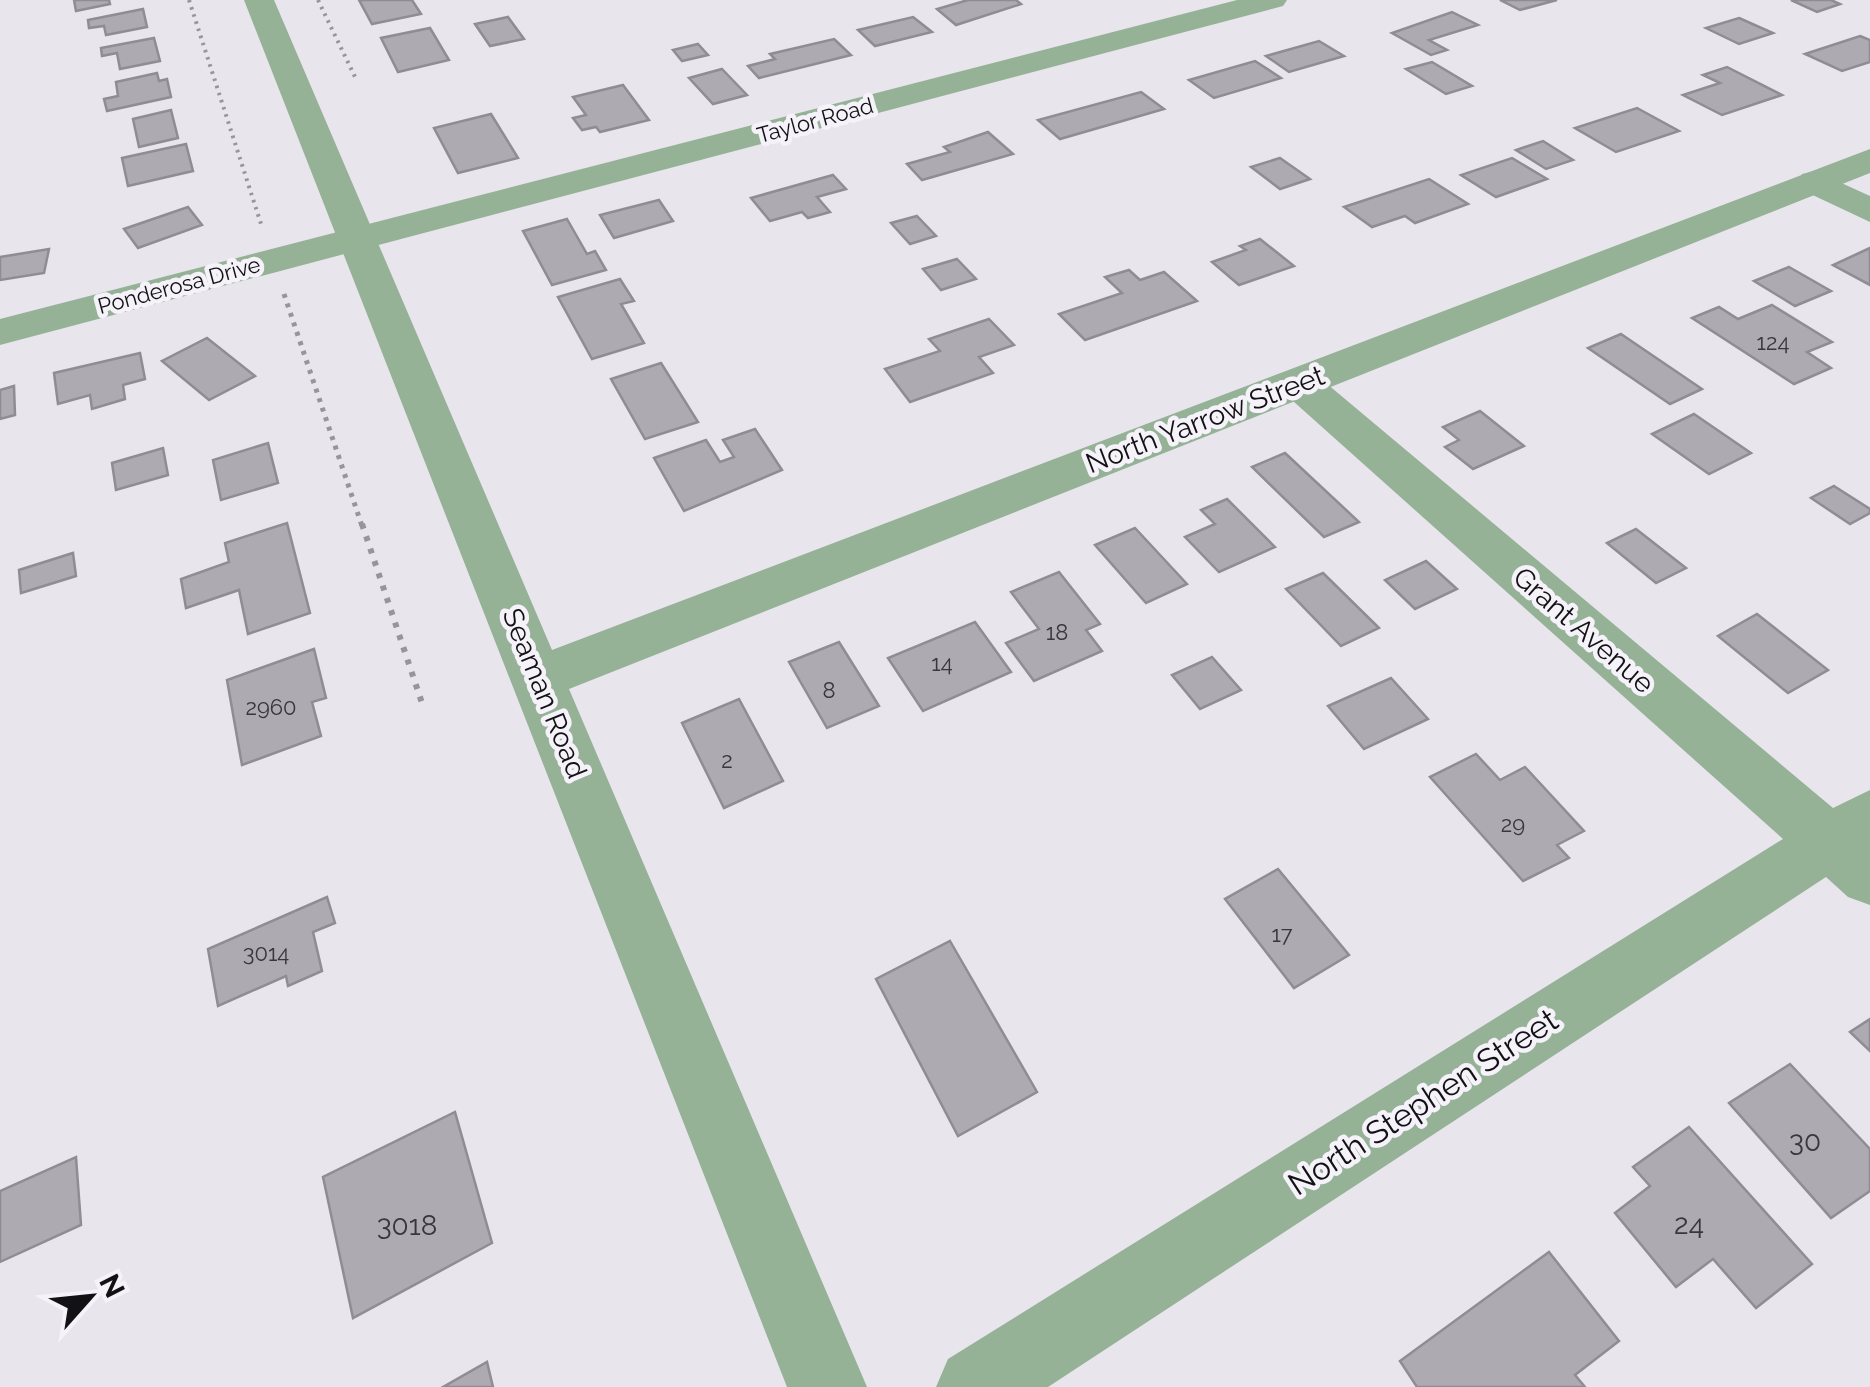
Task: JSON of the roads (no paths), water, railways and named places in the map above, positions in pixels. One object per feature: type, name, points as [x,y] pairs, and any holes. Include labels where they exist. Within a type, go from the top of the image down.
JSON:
[{"type":"street","name":"Seaman Road","points":[[260,0],[827,1387]]},
{"type":"street","name":"Taylor Road","points":[[358,239],[1272,0]]},
{"type":"street","name":"North Yarrow Street","points":[[539,678],[1870,160]]},
{"type":"street","points":[[1815,182],[1870,211]]},
{"type":"street","name":"Ponderosa Drive","points":[[0,332],[358,239]]},
{"type":"street","name":"Grant Avenue","points":[[1299,383],[1857,845]]},
{"type":"street","name":"North Stephen Street","points":[[976,1387],[1857,845]]}]
